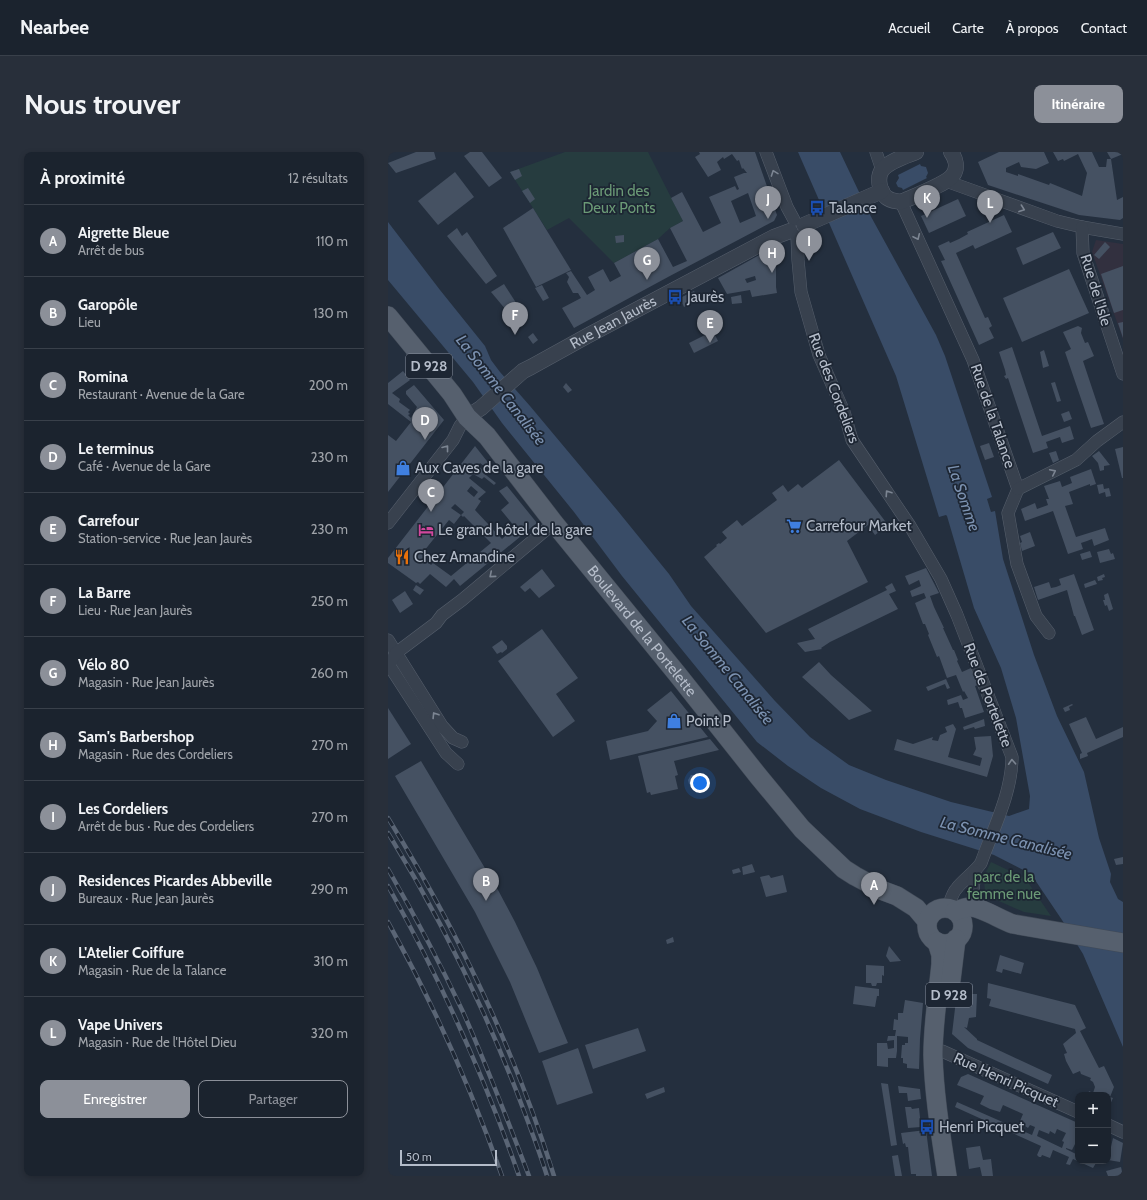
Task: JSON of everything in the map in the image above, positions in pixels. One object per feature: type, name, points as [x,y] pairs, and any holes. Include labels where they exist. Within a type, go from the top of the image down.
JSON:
[{"type":"main road","name":"D 928","points":[[388,316],[452,394],[474,413]]},
{"type":"main road","name":"Boulevard de la Portelette","points":[[474,413],[486,436],[554,523],[678,674],[802,829],[844,869],[867,883],[897,896],[916,908],[927,922],[929,934],[937,942]]},
{"type":"main road","name":"Boulevard de la Portelette","points":[[897,896],[924,901],[953,919]]},
{"type":"main road","points":[[937,942],[945,944],[951,942],[953,919],[968,907],[976,907],[1002,920]]},
{"type":"main road","points":[[927,922],[934,912],[953,919],[976,921],[986,919],[1002,920],[1044,930],[1123,943]]},
{"type":"main road","name":"D 928","points":[[947,1176],[939,1126],[935,1084],[953,919]]},
{"type":"main road","name":"D 928","points":[[937,942],[942,964],[934,1032],[938,1051]]},
{"type":"street","points":[[766,152],[786,207],[800,226]]},
{"type":"street","points":[[876,152],[882,170]]},
{"type":"street","points":[[916,152],[889,164],[882,170],[879,180],[882,191],[886,197],[893,201],[901,202],[946,182],[954,174],[957,153]]},
{"type":"street","points":[[946,182],[1057,221],[1123,234]]},
{"type":"street","name":"Rue Jean Jaurès","points":[[474,413],[524,371],[587,336],[774,237],[882,191]]},
{"type":"street","name":"Rue de la Talance","points":[[901,202],[973,360],[1018,489]]},
{"type":"street","name":"Rue des Cordeliers","points":[[800,226],[801,292],[819,354],[844,412],[852,440],[910,526]]},
{"type":"street","name":"Rue de l'Isle","points":[[1082,227],[1083,253],[1123,374]]},
{"type":"street","points":[[388,523],[453,440],[460,426],[474,413]]},
{"type":"street","points":[[1049,634],[1036,616],[1017,564],[1008,513],[1018,489],[1076,460],[1097,441],[1123,422]]},
{"type":"street","points":[[458,764],[446,753],[389,665],[396,653],[436,623],[442,615],[554,523]]},
{"type":"street","name":"Rue de Portelette","points":[[910,526],[941,579],[960,622],[1012,757],[1012,770],[1005,800],[978,867],[973,891],[976,907]]},
{"type":"street","points":[[388,640],[442,726],[453,738],[462,742]]},
{"type":"street","name":"Rue de Portelette","points":[[953,919],[955,889],[978,867]]},
{"type":"street","name":"Rue Henri Picquet","points":[[938,1051],[1075,1111]]},
{"type":"street","points":[[1111,1126],[1123,1132]]},
{"type":"shaded area","points":[[1096,240],[1123,244],[1123,339],[1092,252]]},
{"type":"green space","name":"Jardin des Deux Ponts","points":[[565,152],[648,152],[683,221],[670,228],[658,239],[614,263],[569,218],[547,230],[510,172]]},
{"type":"green space","name":"parc de la femme nue","points":[[991,862],[1025,878],[1051,916],[1024,912],[985,895],[984,876]]},
{"type":"water","points":[[798,152],[840,152],[869,213],[936,335],[945,356],[992,497],[987,499],[991,512],[995,511],[1003,559],[1034,655],[1057,716],[1084,772],[1099,838],[1111,874],[1110,882],[1118,899],[1123,902],[1123,1047],[1083,954],[1031,874],[994,855],[921,832],[860,809],[821,788],[788,766],[757,742],[622,576],[574,512],[502,423],[473,382],[388,280],[388,222],[485,346],[491,360],[500,372],[617,510],[669,574],[691,606],[775,701],[810,737],[849,765],[886,780],[951,802],[1009,816],[1029,809],[1030,796],[1016,718],[1001,668],[974,608],[947,516],[939,517],[896,376]]},
{"type":"water","points":[[920,164],[921,166],[926,167],[928,173],[927,178],[903,190],[902,188],[898,187],[896,183],[899,178],[898,175]]},
{"type":"building","points":[[416,152],[434,152],[436,159],[396,173],[388,163]]},
{"type":"building","points":[[470,152],[482,152],[502,178],[489,187],[464,156]]},
{"type":"building","points":[[699,152],[755,152],[777,215],[774,221],[574,328],[562,308],[581,298],[578,293],[573,293],[567,282],[569,277],[566,273],[571,271],[587,295],[595,290],[588,277],[603,269],[610,282],[621,276],[614,263],[658,239],[673,267],[687,261],[670,228],[683,221],[671,198],[682,192],[703,232],[721,223],[709,197],[735,186],[737,190],[739,189],[734,177],[747,173],[743,168],[742,169],[739,160],[737,161],[732,154],[724,159],[723,157],[717,162],[721,170],[708,177],[695,157],[700,154]],"holes":[[[748,193],[756,216],[740,223],[731,201]]]},
{"type":"building","points":[[999,152],[1044,152],[1049,163],[1036,169],[1021,167],[1019,162],[1006,168],[1006,172],[1018,176],[1018,174],[1049,185],[1050,183],[1082,196],[1087,173],[1078,154],[1064,161],[1063,159],[1058,161],[1053,152],[1092,152],[1099,167],[1106,167],[1107,159],[1111,159],[1117,200],[1123,197],[1123,218],[1120,220],[1079,215],[988,185],[978,162]]},
{"type":"building","points":[[1107,152],[1123,152],[1123,154],[1111,159]]},
{"type":"building","points":[[519,169],[522,176],[515,180],[510,172]]},
{"type":"building","points":[[455,172],[474,197],[438,225],[418,201]]},
{"type":"building","points":[[528,188],[535,199],[530,203],[522,191]]},
{"type":"building","points":[[958,199],[966,216],[929,233],[921,216]]},
{"type":"building","points":[[533,208],[571,270],[536,287],[503,228]]},
{"type":"building","points":[[1004,215],[1012,232],[975,249],[973,245],[956,253],[985,318],[988,317],[992,326],[989,328],[994,338],[979,345],[941,261],[945,260],[938,246],[949,241],[950,243],[959,239],[968,234],[967,232]]},
{"type":"building","points":[[457,228],[462,236],[467,232],[497,276],[486,284],[447,236]]},
{"type":"building","points":[[1053,232],[1061,248],[1023,265],[1016,248]]},
{"type":"building","points":[[624,235],[624,242],[616,243],[615,236]]},
{"type":"building","points":[[1105,242],[1110,247],[1099,259],[1094,255]]},
{"type":"building","points":[[772,248],[776,250],[777,293],[752,297],[750,290],[727,294],[718,278]],"holes":[[[755,276],[756,280],[747,283],[745,279]]]},
{"type":"building","points":[[1123,266],[1123,310],[1114,313],[1101,274]]},
{"type":"building","points":[[1069,269],[1089,313],[1022,342],[1003,298]]},
{"type":"building","points":[[504,284],[520,309],[511,316],[491,292]]},
{"type":"building","points":[[542,285],[549,298],[543,301],[535,288]]},
{"type":"building","points":[[694,291],[699,299],[684,307],[680,298]]},
{"type":"building","points":[[741,295],[742,303],[732,304],[731,297]]},
{"type":"building","points":[[1123,322],[1123,338],[1118,323]]},
{"type":"building","points":[[1078,326],[1082,328],[1081,333],[1085,343],[1088,342],[1094,356],[1083,361],[1104,424],[1091,428],[1065,352],[1071,349],[1063,332]]},
{"type":"building","points":[[713,331],[718,341],[694,353],[689,343]]},
{"type":"building","points":[[533,333],[538,340],[533,344],[528,337]]},
{"type":"building","points":[[1012,347],[1042,436],[1070,426],[1074,439],[1062,443],[1060,437],[1046,442],[1048,448],[1033,453],[1008,378],[1006,379],[1004,376],[1006,375],[1005,370],[999,352]]},
{"type":"building","points":[[1044,350],[1049,366],[1043,368],[1040,352]]},
{"type":"building","points":[[403,371],[410,380],[392,393],[400,399],[399,402],[410,410],[408,412],[410,414],[408,415],[411,418],[417,407],[406,394],[406,391],[414,385],[444,420],[388,492],[388,435],[396,441],[411,422],[388,404],[388,383]]},
{"type":"building","points":[[1055,382],[1061,401],[1057,402],[1051,383]]},
{"type":"building","points":[[566,383],[572,390],[568,393],[563,387]]},
{"type":"building","points":[[1069,411],[1072,419],[1064,422],[1061,414]]},
{"type":"building","points":[[989,443],[994,457],[985,460],[980,446]]},
{"type":"building","points":[[475,446],[494,470],[492,472],[480,463],[478,466],[483,470],[482,472],[496,483],[494,485],[484,477],[482,479],[473,474],[469,478],[486,492],[478,499],[481,501],[475,510],[502,539],[515,527],[501,510],[509,503],[499,491],[507,486],[537,523],[460,586],[454,579],[446,587],[430,574],[420,584],[418,582],[416,583],[388,563],[388,558]],"holes":[[[471,486],[478,492],[474,497],[467,491]],[[455,504],[464,512],[461,515],[451,508]],[[461,515],[463,517],[464,516],[491,543],[451,576],[433,563],[431,565],[429,563],[433,557],[424,551],[449,520],[454,524]]]},
{"type":"building","points":[[1123,447],[1123,478],[1122,478],[1115,449]]},
{"type":"building","points":[[1056,451],[1059,460],[1053,463],[1049,453]]},
{"type":"building","points":[[1099,451],[1110,465],[1104,466],[1104,470],[1100,471],[1098,463],[1092,456]]},
{"type":"building","points":[[839,460],[888,525],[875,535],[868,525],[847,541],[868,582],[766,633],[704,557],[717,546],[716,545],[719,543],[720,544],[727,538],[722,532],[737,520],[742,526],[777,500],[772,493],[783,485],[788,492],[798,484],[802,488]]},
{"type":"building","points":[[1091,469],[1096,484],[1090,486],[1090,484],[1069,492],[1073,504],[1065,506],[1076,537],[1105,528],[1109,540],[1094,546],[1092,539],[1081,543],[1083,549],[1068,554],[1053,511],[1025,521],[1021,509],[1035,503],[1037,509],[1048,505],[1046,499],[1049,499],[1044,486],[1060,481],[1062,487],[1072,483],[1070,477]]},
{"type":"building","points":[[1103,484],[1104,489],[1109,488],[1111,496],[1106,497],[1105,492],[1099,494],[1097,485]]},
{"type":"building","points":[[1030,532],[1035,546],[1022,551],[1020,536]]},
{"type":"building","points":[[1109,549],[1111,554],[1113,553],[1115,559],[1100,563],[1097,552]]},
{"type":"building","points":[[1090,551],[1092,557],[1082,560],[1080,554]]},
{"type":"building","points":[[926,568],[939,593],[930,596],[934,607],[954,650],[962,672],[971,668],[978,685],[975,686],[984,712],[965,718],[962,708],[960,708],[958,702],[948,705],[947,700],[961,695],[963,700],[968,698],[964,691],[963,692],[956,675],[947,678],[939,656],[937,657],[928,635],[929,634],[925,624],[923,624],[915,603],[926,598],[924,593],[912,597],[910,591],[921,586],[919,580],[909,585],[905,576]]},
{"type":"building","points":[[542,569],[555,586],[539,598],[530,588],[525,592],[520,587]]},
{"type":"building","points":[[1074,574],[1094,630],[1082,635],[1074,616],[1067,590],[1038,600],[1034,587],[1049,582],[1051,588],[1056,587],[1061,585],[1059,579]]},
{"type":"building","points":[[1104,574],[1105,577],[1102,578],[1103,580],[1098,581],[1097,577]]},
{"type":"building","points":[[1095,580],[1097,584],[1085,588],[1084,584]]},
{"type":"building","points":[[892,583],[896,591],[889,594],[898,609],[830,642],[821,648],[822,649],[805,652],[797,643],[815,639],[808,629],[887,590],[885,587]]},
{"type":"building","points":[[416,585],[424,590],[420,595],[413,590]]},
{"type":"building","points":[[405,591],[413,604],[400,613],[392,600]]},
{"type":"building","points":[[1108,593],[1113,609],[1109,611],[1103,600],[1105,600],[1104,595]]},
{"type":"building","points":[[542,629],[578,678],[556,694],[575,721],[553,737],[498,661]]},
{"type":"building","points":[[502,640],[507,646],[507,649],[502,653],[497,654],[492,647]]},
{"type":"building","points":[[819,662],[831,675],[872,711],[849,720],[802,677]]},
{"type":"building","points":[[946,679],[950,688],[947,689],[945,684],[928,691],[926,687]]},
{"type":"building","points":[[671,691],[708,737],[610,760],[606,741],[648,731],[657,721],[647,710]]},
{"type":"building","points":[[1072,704],[1073,705],[1069,707],[1070,710],[1065,712],[1063,708]]},
{"type":"building","points":[[388,708],[411,744],[388,759]]},
{"type":"building","points":[[1086,717],[1096,739],[1123,727],[1123,737],[1087,753],[1088,756],[1080,759],[1080,754],[1082,753],[1069,724]]},
{"type":"building","points":[[984,719],[985,726],[964,730],[963,727]]},
{"type":"building","points":[[953,724],[956,729],[948,757],[980,766],[982,758],[973,755],[976,749],[974,737],[991,736],[993,756],[987,777],[894,750],[897,739],[913,744],[933,737],[932,740],[938,741],[940,735],[947,732],[945,727]]},
{"type":"building","points":[[710,739],[719,750],[674,761],[678,775],[675,776],[678,789],[651,795],[650,792],[647,793],[638,756]]},
{"type":"building","points":[[421,761],[498,890],[515,922],[537,968],[568,1043],[539,1053],[510,982],[475,912],[395,776]]},
{"type":"building","points":[[691,775],[703,777],[703,782],[699,785],[700,792],[696,793],[696,787],[689,784],[688,780]]},
{"type":"building","points":[[1123,857],[1123,864],[1116,865],[1114,859]]},
{"type":"building","points":[[752,864],[755,872],[743,875],[742,867]]},
{"type":"building","points":[[739,868],[741,872],[733,874],[732,870]]},
{"type":"building","points":[[769,875],[771,878],[783,875],[787,892],[766,897],[760,877]]},
{"type":"building","points":[[673,937],[674,942],[667,944],[666,940]]},
{"type":"building","points":[[889,946],[901,961],[890,962],[886,956]]},
{"type":"building","points":[[1000,955],[1024,963],[1021,974],[1003,969],[1002,973],[996,971]]},
{"type":"building","points":[[866,965],[884,966],[882,983],[877,983],[876,986],[872,986],[871,983],[866,983]]},
{"type":"building","points":[[958,983],[973,984],[972,994],[977,994],[976,1017],[969,1018],[967,1028],[964,1027],[977,1040],[1052,1075],[1048,1084],[968,1048],[952,1034]]},
{"type":"building","points":[[988,983],[1075,1005],[1086,1028],[1080,1031],[1099,1068],[1104,1066],[1114,1087],[1111,1094],[1111,1092],[1093,1092],[1095,1087],[1093,1082],[1090,1080],[1091,1078],[1081,1074],[1080,1071],[1073,1074],[1066,1061],[1064,1054],[1067,1053],[1063,1044],[1076,1033],[1075,1029],[989,1006],[991,999],[987,998]]},
{"type":"building","points":[[855,986],[879,989],[879,996],[877,996],[875,1007],[853,1004]]},
{"type":"building","points":[[905,1000],[923,1003],[919,1069],[907,1068],[907,1064],[903,1063],[903,1058],[901,1058],[902,1045],[908,1043],[908,1037],[897,1036],[896,1058],[888,1058],[888,1067],[877,1066],[877,1043],[887,1043],[888,1049],[894,1048],[894,1040],[887,1041],[888,1036],[895,1036],[896,1030],[893,1030],[894,1019],[898,1020],[898,1013],[903,1013]]},
{"type":"building","points":[[638,1028],[646,1051],[593,1069],[585,1045]]},
{"type":"building","points":[[578,1048],[593,1093],[557,1105],[542,1061]]},
{"type":"building","points":[[968,1074],[1075,1122],[1075,1144],[1072,1150],[1066,1149],[1075,1154],[1075,1160],[1073,1159],[1070,1165],[1066,1164],[1069,1157],[1053,1150],[1050,1158],[1042,1155],[1039,1157],[1037,1155],[1041,1146],[955,1107],[957,1102],[1032,1135],[1035,1127],[1030,1125],[1028,1128],[1025,1126],[1025,1124],[1020,1121],[1023,1114],[1003,1105],[1000,1112],[980,1104],[984,1096],[957,1085],[961,1077]],"holes":[[[1057,1129],[1066,1133],[1062,1141],[1064,1142],[1062,1148],[1037,1136],[1039,1130],[1049,1134],[1050,1131],[1055,1134]]]},
{"type":"building","points":[[881,1083],[888,1084],[897,1145],[891,1146]]},
{"type":"building","points":[[898,1086],[920,1089],[921,1099],[908,1101],[907,1093],[899,1093]]},
{"type":"building","points":[[664,1087],[665,1092],[647,1099],[645,1094]]},
{"type":"building","points":[[905,1107],[911,1107],[912,1109],[919,1108],[921,1127],[908,1128]]},
{"type":"building","points":[[926,1130],[932,1176],[916,1176],[916,1174],[911,1174],[908,1147],[906,1147],[905,1143],[903,1144],[901,1133]]},
{"type":"building","points":[[1113,1138],[1123,1143],[1120,1162],[1111,1160],[1111,1147]]},
{"type":"building","points":[[980,1146],[983,1160],[991,1159],[993,1176],[982,1176],[980,1167],[969,1169],[966,1148]]},
{"type":"building","points":[[898,1155],[902,1176],[895,1176],[892,1156]]},
{"type":"building","points":[[1084,1164],[1095,1164],[1093,1168]]},
{"type":"building","points":[[1121,1167],[1123,1176],[1108,1176],[1106,1171]]},
{"type":"railway","points":[[388,818],[438,903],[461,947],[503,1037],[554,1176]]},
{"type":"railway","points":[[388,833],[458,958],[503,1057],[547,1176]]},
{"type":"railway","points":[[388,869],[427,940],[463,1012],[489,1073],[529,1176]]},
{"type":"railway","points":[[388,886],[425,956],[460,1028],[506,1139],[519,1176]]},
{"type":"railway","points":[[388,922],[405,953],[450,1046],[502,1176]]},
{"type":"place","name":"Talance","points":[[817,208]]},
{"type":"place","name":"L'Atelier Coiffure","points":[[927,218]]},
{"type":"place","name":"Residences Picardes Abbeville","points":[[768,219]]},
{"type":"place","name":"Vape Univers","points":[[990,223]]},
{"type":"place","name":"Les Cordeliers","points":[[809,261]]},
{"type":"place","name":"Sam's Barbershop","points":[[772,273]]},
{"type":"place","name":"Vélo 80","points":[[647,280]]},
{"type":"place","name":"Jaurès","points":[[675,297]]},
{"type":"place","name":"La Barre","points":[[515,335]]},
{"type":"place","name":"Carrefour","points":[[710,343]]},
{"type":"place","name":"Le terminus","points":[[425,440]]},
{"type":"place","name":"Aux Caves de la gare","points":[[403,468]]},
{"type":"place","name":"Romina","points":[[431,512]]},
{"type":"place","name":"Carrefour Market","points":[[794,526]]},
{"type":"place","name":"Le grand hôtel de la gare","points":[[426,530]]},
{"type":"place","name":"Chez Amandine","points":[[402,557]]},
{"type":"place","name":"Point P","points":[[674,721]]},
{"type":"place","name":"Garopôle","points":[[486,901]]},
{"type":"place","name":"Aigrette Bleue","points":[[874,905]]},
{"type":"place","name":"Henri Picquet","points":[[927,1127]]},
{"type":"water label","name":"La Somme Canalisée","points":[[501,390]]},
{"type":"water label","name":"La Somme","points":[[964,498]]},
{"type":"water label","name":"La Somme Canalisée","points":[[728,670]]},
{"type":"water label","name":"La Somme Canalisée","points":[[1006,838]]}]
